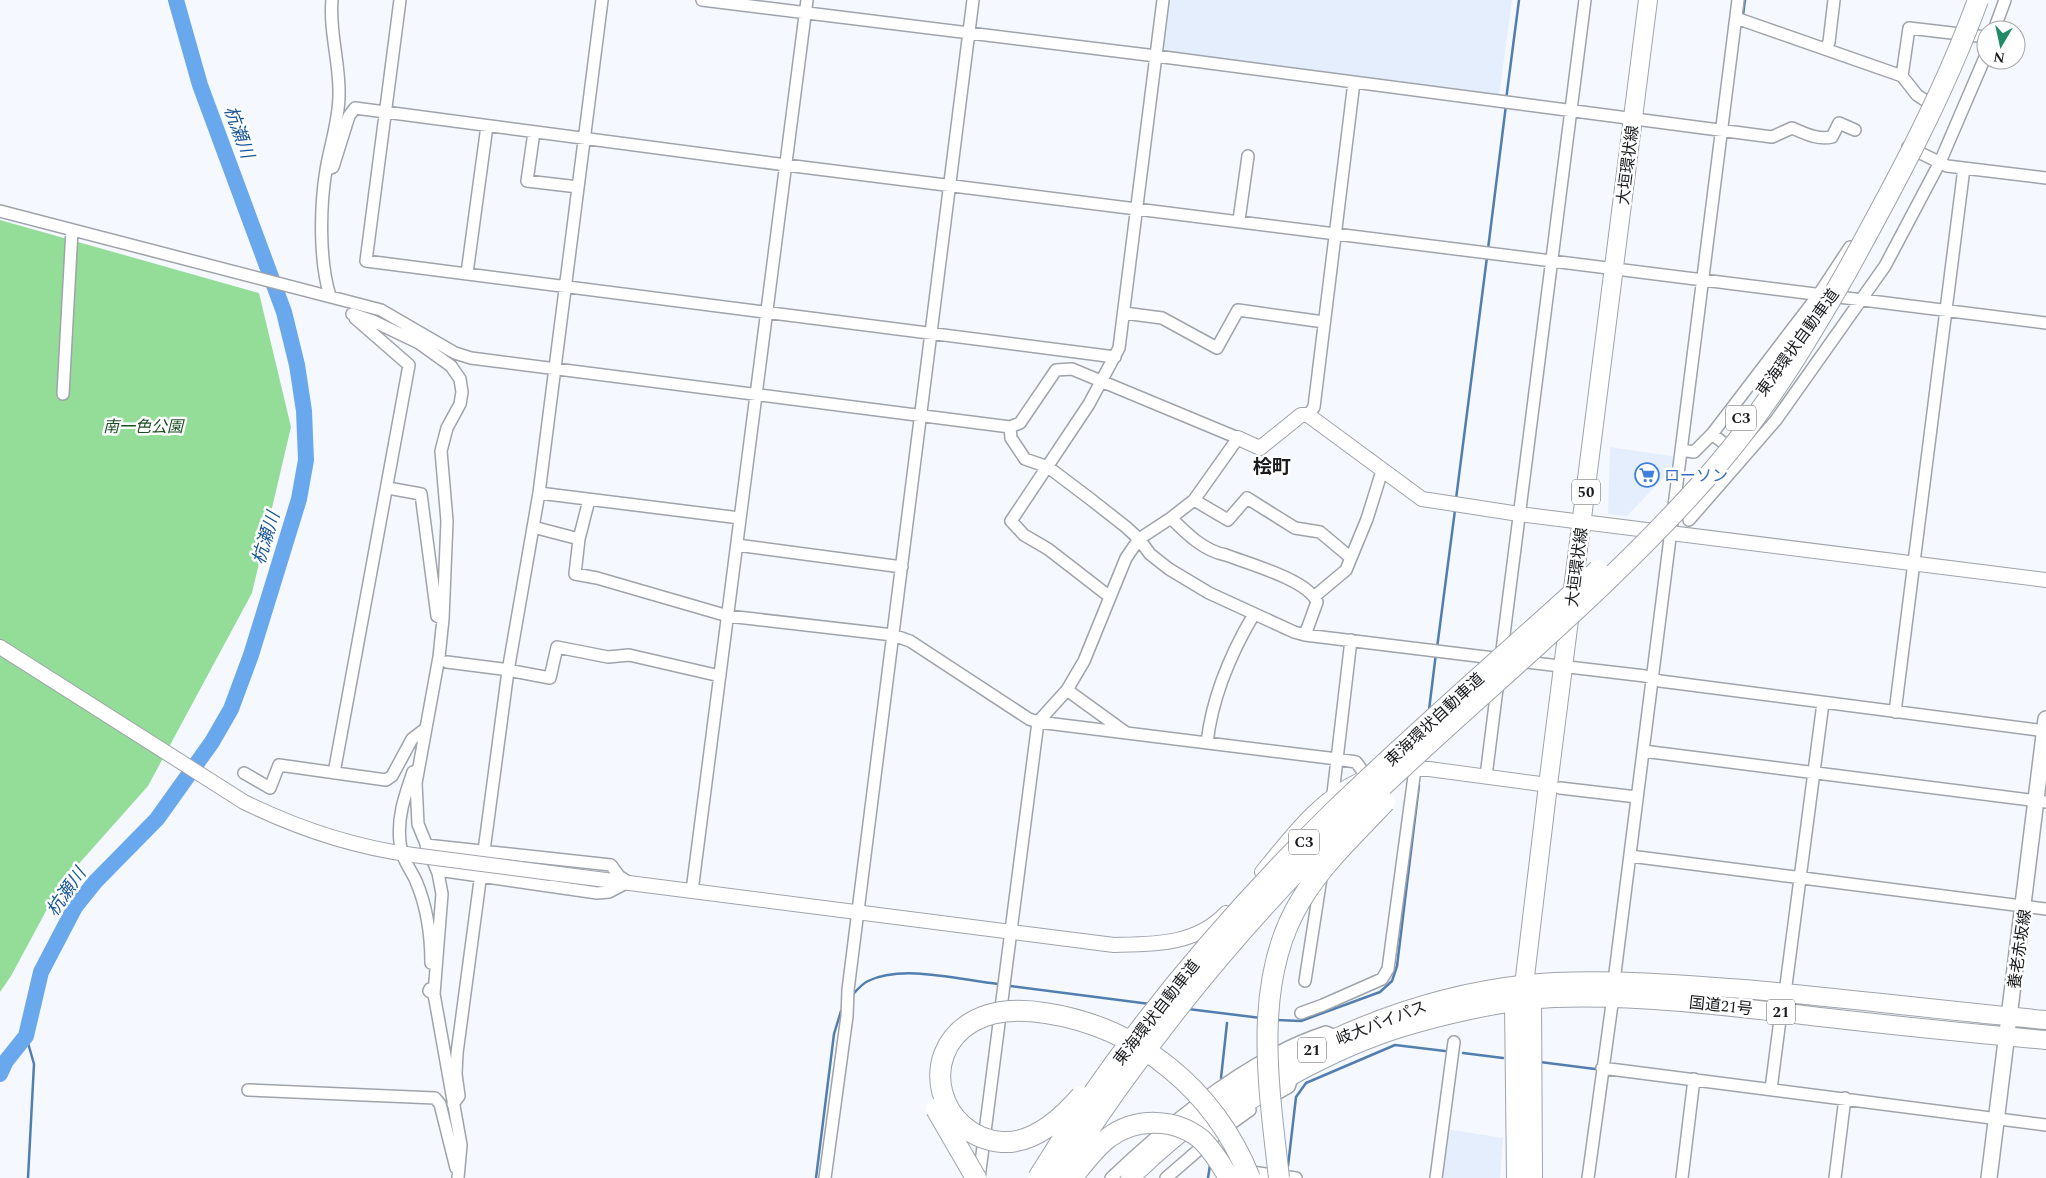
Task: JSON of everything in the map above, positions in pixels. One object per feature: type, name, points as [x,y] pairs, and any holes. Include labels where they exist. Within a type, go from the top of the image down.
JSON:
[{"type":"highway","name":"東海環状自動車道","points":[[1057,1178],[1086,1132],[1162,1027],[1207,971],[1276,895],[1346,821],[1552,633],[1647,540],[1716,467],[1785,376],[1819,323],[1913,150],[1941,92],[1978,0]]},
{"type":"highway","name":"東海環状自動車道","points":[[1038,1178],[1075,1121],[1145,1024],[1194,962],[1243,906],[1334,812],[1620,550],[1659,510],[1742,417],[1776,373],[1845,274]]},
{"type":"highway","points":[[1280,1178],[1268,1049],[1268,1005],[1274,963],[1290,921],[1309,887],[1332,859],[1408,776],[1552,633]]},
{"type":"highway","points":[[1243,906],[1205,943],[1158,997],[1147,1011],[1131,1032],[1125,1040],[1078,1100],[1047,1128],[1018,1141],[992,1141],[980,1137],[959,1123],[951,1112],[940,1081],[943,1058],[952,1039],[960,1030],[984,1016],[1015,1010],[1056,1015],[1077,1020],[1119,1036],[1127,1040],[1151,1054],[1184,1080],[1200,1096],[1227,1131],[1250,1178]]},
{"type":"highway","points":[[1517,1178],[1523,996]]},
{"type":"highway","points":[[1523,996],[1532,1178]]},
{"type":"highway","points":[[978,1178],[939,1116],[930,1091],[931,1062],[941,1037],[959,1016],[985,1004],[1016,1000],[1040,1001],[1082,1010],[1125,1027],[1156,1044],[1192,1073],[1224,1109],[1247,1146],[1260,1178]]},
{"type":"highway","points":[[1072,1178],[1097,1147],[1110,1136],[1123,1129],[1150,1122],[1176,1126],[1202,1140],[1221,1164],[1229,1178]]},
{"type":"main road","name":"大垣環状線","points":[[1523,996],[1554,786],[1563,666],[1648,0]]},
{"type":"main road","name":"養老赤坂線","points":[[1989,1178],[2024,906],[2041,801],[2045,727]]},
{"type":"main road","name":"国道21号","points":[[1523,996],[1614,989],[1785,993],[2046,1020]]},
{"type":"main road","name":"国道21号","points":[[1614,989],[1658,999],[2046,1040]]},
{"type":"main road","name":"岐大バイパス","points":[[1130,1178],[1186,1128],[1216,1107],[1284,1064],[1338,1037],[1370,1023],[1411,1009],[1459,996],[1523,996]]},
{"type":"main road","name":"岐大バイパス","points":[[1147,1178],[1194,1137],[1293,1074],[1328,1056],[1415,1023],[1523,996]]},
{"type":"street","points":[[332,0],[330,15],[339,96],[338,114],[326,170],[323,246],[326,284],[346,311],[373,321],[419,343],[451,366],[460,379],[462,392],[460,404],[447,428],[442,451],[447,521],[443,619],[430,708],[418,764],[416,803],[418,824],[438,873],[442,906],[434,994],[452,1104],[461,1145],[458,1175]]},
{"type":"street","points":[[400,0],[366,261],[1115,356]]},
{"type":"street","points":[[452,1104],[459,1096],[456,1074],[457,1053],[508,671],[539,493],[602,0]]},
{"type":"street","points":[[702,0],[1156,56],[1772,137],[1792,128],[1816,138],[1832,137],[1839,123],[1855,130]]},
{"type":"street","points":[[692,891],[807,0]]},
{"type":"street","points":[[825,1178],[972,0]]},
{"type":"street","points":[[1110,597],[1048,549],[1024,536],[1011,521],[1048,467],[1102,381],[1119,348],[1163,0]]},
{"type":"street","points":[[1486,776],[1585,0]]},
{"type":"street","points":[[1588,1178],[1614,989],[1738,0]]},
{"type":"street","points":[[1826,48],[1834,0]]},
{"type":"street","points":[[1681,450],[1694,452],[1712,434],[1819,294],[1860,228],[1905,145],[1926,101],[1968,0]]},
{"type":"street","points":[[1998,20],[2005,0]]},
{"type":"street","points":[[1736,18],[1902,76],[1917,94],[1926,101]]},
{"type":"street","points":[[1902,76],[1909,28],[1976,36]]},
{"type":"street","points":[[1689,520],[1744,459],[1797,393],[1890,258],[1940,162],[1980,70]]},
{"type":"street","points":[[1308,415],[1314,406],[1354,82]]},
{"type":"street","points":[[326,170],[333,167],[349,116],[355,108],[786,165],[1239,220],[2046,323]]},
{"type":"street","points":[[467,273],[487,126]]},
{"type":"street","points":[[534,132],[527,181],[578,187]]},
{"type":"street","points":[[1905,145],[1940,162],[1964,168],[2046,178]]},
{"type":"street","points":[[1239,220],[1248,156]]},
{"type":"street","points":[[1895,712],[1964,168]]},
{"type":"street","points":[[0,211],[381,310],[455,353],[471,358],[1010,427],[1020,423],[1056,370],[1072,369],[1260,448],[1301,415],[1308,415],[1416,497],[1447,504],[2046,580]]},
{"type":"street","points":[[63,394],[72,230]]},
{"type":"street","points":[[1124,314],[1162,318],[1217,348],[1238,310],[1324,322]]},
{"type":"street","points":[[334,773],[388,488],[409,365],[352,314]]},
{"type":"street","points":[[1010,427],[1010,438],[1025,459],[1048,467],[1140,539],[1150,554],[1169,569],[1208,593],[1294,632],[1305,635],[1563,666],[1895,712],[2045,727]]},
{"type":"street","points":[[1712,434],[1744,459]]},
{"type":"street","points":[[978,1178],[1038,722],[1067,690],[1084,661],[1126,558],[1140,539],[1172,518],[1194,500],[1238,438]]},
{"type":"street","points":[[1315,596],[1346,570],[1367,519],[1382,471]]},
{"type":"street","points":[[388,488],[421,494],[437,616],[446,622],[448,662],[434,704],[430,708]]},
{"type":"street","points":[[539,493],[740,518]]},
{"type":"street","points":[[1194,500],[1228,520],[1247,498],[1295,528],[1320,532],[1351,558]]},
{"type":"street","points":[[589,500],[579,539],[574,574],[597,578],[728,616],[893,635],[910,640],[1029,719],[1038,722],[1356,762],[1367,777]]},
{"type":"street","points":[[1172,518],[1188,535],[1216,553],[1226,555],[1296,582],[1315,596],[1316,608],[1305,635]]},
{"type":"street","points":[[533,527],[579,539]]},
{"type":"street","points":[[737,545],[902,567]]},
{"type":"street","points":[[1207,743],[1209,724],[1223,678],[1236,645],[1254,614]]},
{"type":"street","points":[[1306,982],[1333,795],[1351,640]]},
{"type":"street","points":[[0,647],[244,802],[324,836],[363,847],[403,854],[1114,945],[1161,944],[1184,940],[1206,931],[1224,916],[1296,832],[1333,795],[1367,777],[1397,769],[1415,769],[1486,776],[1637,798]]},
{"type":"street","points":[[448,662],[502,668],[508,671],[550,678],[557,647],[608,657],[629,655],[720,676]]},
{"type":"street","points":[[1067,690],[1126,733]]},
{"type":"street","points":[[1785,993],[1812,773],[1823,702]]},
{"type":"street","points":[[244,774],[270,788],[279,766],[386,780],[392,776],[412,739],[426,729]]},
{"type":"street","points":[[1643,751],[2041,801]]},
{"type":"street","points":[[418,764],[413,771],[400,816],[403,854],[426,909],[431,952],[429,991],[434,994]]},
{"type":"street","points":[[1300,1013],[1323,1006],[1382,979],[1388,969],[1415,769]]},
{"type":"street","points":[[426,845],[611,865],[619,876],[628,882]]},
{"type":"street","points":[[1630,856],[2046,909]]},
{"type":"street","points":[[438,873],[481,876],[597,893],[609,892],[628,882]]},
{"type":"street","points":[[1771,1089],[1781,1012]]},
{"type":"street","points":[[1111,1178],[1175,1120],[1252,1068],[1312,1037],[1326,1032],[1338,1037]]},
{"type":"street","points":[[1436,1178],[1454,1042]]},
{"type":"street","points":[[1602,1068],[2046,1125]]},
{"type":"street","points":[[1166,1178],[1218,1133],[1258,1105],[1285,1090],[1292,1081],[1293,1074]]},
{"type":"street","points":[[1682,1178],[1694,1079]]},
{"type":"street","points":[[248,1090],[435,1098],[440,1104],[458,1175]]},
{"type":"street","points":[[1835,1178],[1845,1098]]},
{"type":"street","points":[[1214,1178],[1216,1167],[1296,1178]]},
{"type":"shaded area","points":[[1168,0],[1512,0],[1499,96],[1164,53],[1161,50]]},
{"type":"shaded area","points":[[1610,447],[1677,457],[1675,466],[1627,516],[1608,514]]},
{"type":"shaded area","points":[[1446,1129],[1503,1138],[1500,1178],[1440,1178]]},
{"type":"green space","name":"南一色公園","points":[[0,220],[259,293],[291,427],[252,593],[148,786],[60,885],[11,976],[0,992]]},
{"type":"waterway","name":"杭瀬川","points":[[0,1074],[6,1061],[26,1036],[41,972],[75,907],[95,882],[157,819],[212,742],[231,709],[251,655],[299,499],[306,460],[304,411],[297,365],[284,312],[200,85],[176,0]]},
{"type":"waterway","points":[[1506,100],[1519,0]]},
{"type":"waterway","points":[[1743,15],[1745,0]]},
{"type":"waterway","points":[[1488,249],[1506,105]]},
{"type":"waterway","points":[[1456,499],[1487,257]]},
{"type":"waterway","points":[[1437,648],[1455,510]]},
{"type":"waterway","points":[[1429,710],[1436,653]]},
{"type":"waterway","points":[[1277,1020],[1301,1021],[1380,992],[1392,981],[1397,966],[1419,785]]},
{"type":"waterway","points":[[853,994],[868,981],[882,976],[898,974],[914,973],[998,984]]},
{"type":"waterway","points":[[1010,986],[1150,1004]]},
{"type":"waterway","points":[[1188,1009],[1261,1018]]},
{"type":"waterway","points":[[816,1178],[834,1034],[841,1011]]},
{"type":"waterway","points":[[1221,1078],[1227,1023]]},
{"type":"waterway","name":"杭瀬川","points":[[26,1036],[34,1064],[28,1178]]},
{"type":"waterway","points":[[1288,1166],[1296,1097],[1306,1083],[1395,1045],[1445,1051]]},
{"type":"waterway","points":[[1463,1053],[1503,1058]]},
{"type":"waterway","points":[[1540,1062],[1595,1069]]},
{"type":"waterway","points":[[1208,1178],[1210,1165]]},
{"type":"place","name":"ローソン","points":[[1647,475]]},
{"type":"district","name":"桧町","points":[[1272,466]]}]
